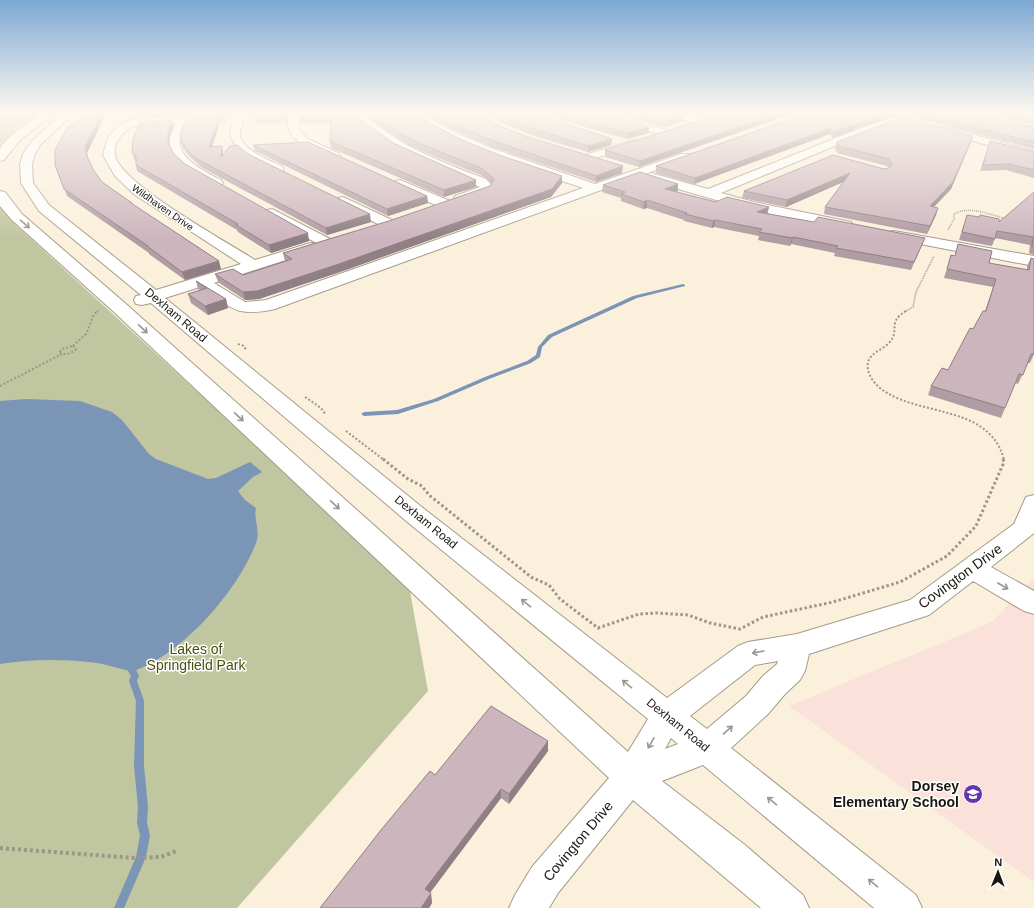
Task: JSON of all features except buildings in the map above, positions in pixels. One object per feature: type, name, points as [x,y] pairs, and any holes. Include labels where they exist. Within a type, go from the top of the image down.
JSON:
[{"type":"street","name":"Dexham Road","points":[[29,154],[26,164],[28,183],[44,208],[154,297],[414,514],[708,749],[903,908]]},
{"type":"street","name":"Wildhaven Drive","points":[[110,154],[119,173],[140,192],[253,265]]},
{"type":"street","points":[[179,154],[186,163],[196,171],[230,190]]},
{"type":"street","points":[[250,154],[289,175]]},
{"type":"street","points":[[333,154],[347,161]]},
{"type":"street","points":[[419,154],[482,182],[487,186],[483,191],[423,211]]},
{"type":"street","points":[[498,154],[594,188]]},
{"type":"street","points":[[578,154],[752,206],[859,228]]},
{"type":"street","points":[[589,157],[598,154]]},
{"type":"street","points":[[201,281],[241,307],[251,308],[269,305],[691,154]]},
{"type":"street","points":[[708,194],[805,154]]},
{"type":"street","points":[[825,154],[834,157]]},
{"type":"street","points":[[389,179],[445,204]]},
{"type":"street","points":[[0,195],[3,201],[17,217],[118,306],[631,777],[732,858],[790,908]]},
{"type":"street","points":[[331,195],[387,223]]},
{"type":"street","points":[[118,306],[154,297],[332,240],[264,209]]},
{"type":"street","points":[[366,230],[401,218]]},
{"type":"street","points":[[882,232],[1034,261]]},
{"type":"street","name":"Covington Drive","points":[[528,908],[545,880],[631,777],[667,716],[748,654],[796,646],[919,608],[1024,529],[1034,503]]},
{"type":"street","points":[[972,568],[1034,604]]},
{"type":"street","points":[[631,777],[708,749],[757,705],[774,685],[790,671],[796,646]]},
{"type":"path","points":[[946,233],[954,219],[954,214],[957,211],[975,211],[1010,220]]},
{"type":"path","points":[[343,428],[408,479],[422,486],[429,495],[531,577],[549,585],[560,599],[598,628],[639,614],[656,612],[688,616],[710,623],[740,629],[763,617],[833,602],[900,582],[947,556],[976,526],[1004,462],[1001,448],[992,435],[977,424],[950,413],[898,399],[883,391],[872,379],[867,368],[869,359],[889,343],[894,335],[894,322],[898,316],[914,307],[916,292],[937,250]]},
{"type":"path","points":[[62,354],[59,353],[60,350],[73,346],[86,334],[96,312],[118,306]]},
{"type":"path","points":[[235,343],[244,346],[248,353]]},
{"type":"path","points":[[0,386],[62,354],[74,351],[76,348],[73,346]]},
{"type":"path","points":[[303,396],[321,408],[331,419]]},
{"type":"path","points":[[0,848],[131,858],[161,857],[176,850]]},
{"type":"shaded area","name":"Dorsey Elementary School","points":[[1034,577],[1034,882],[789,706],[992,622]]},
{"type":"green space","name":"Lakes of Springfield Park","points":[[0,206],[17,226],[409,586],[428,691],[237,908],[0,908]]},
{"type":"water","points":[[26,399],[80,401],[112,412],[122,420],[149,454],[156,459],[208,479],[216,478],[250,462],[262,472],[253,477],[238,491],[245,500],[256,508],[255,516],[258,534],[256,543],[239,577],[214,610],[185,639],[155,661],[141,668],[132,671],[97,663],[60,660],[36,660],[0,664],[0,401]]},
{"type":"waterway","points":[[364,414],[398,412],[436,400],[529,362],[538,356],[540,347],[550,336],[635,297],[683,285]]},
{"type":"waterway","points":[[119,908],[141,857],[145,835],[142,823],[143,807],[139,766],[140,701],[133,681],[135,675],[132,671],[134,663]]},
{"type":"place","name":"Dorsey Elementary School","points":[[973,794]]}]
